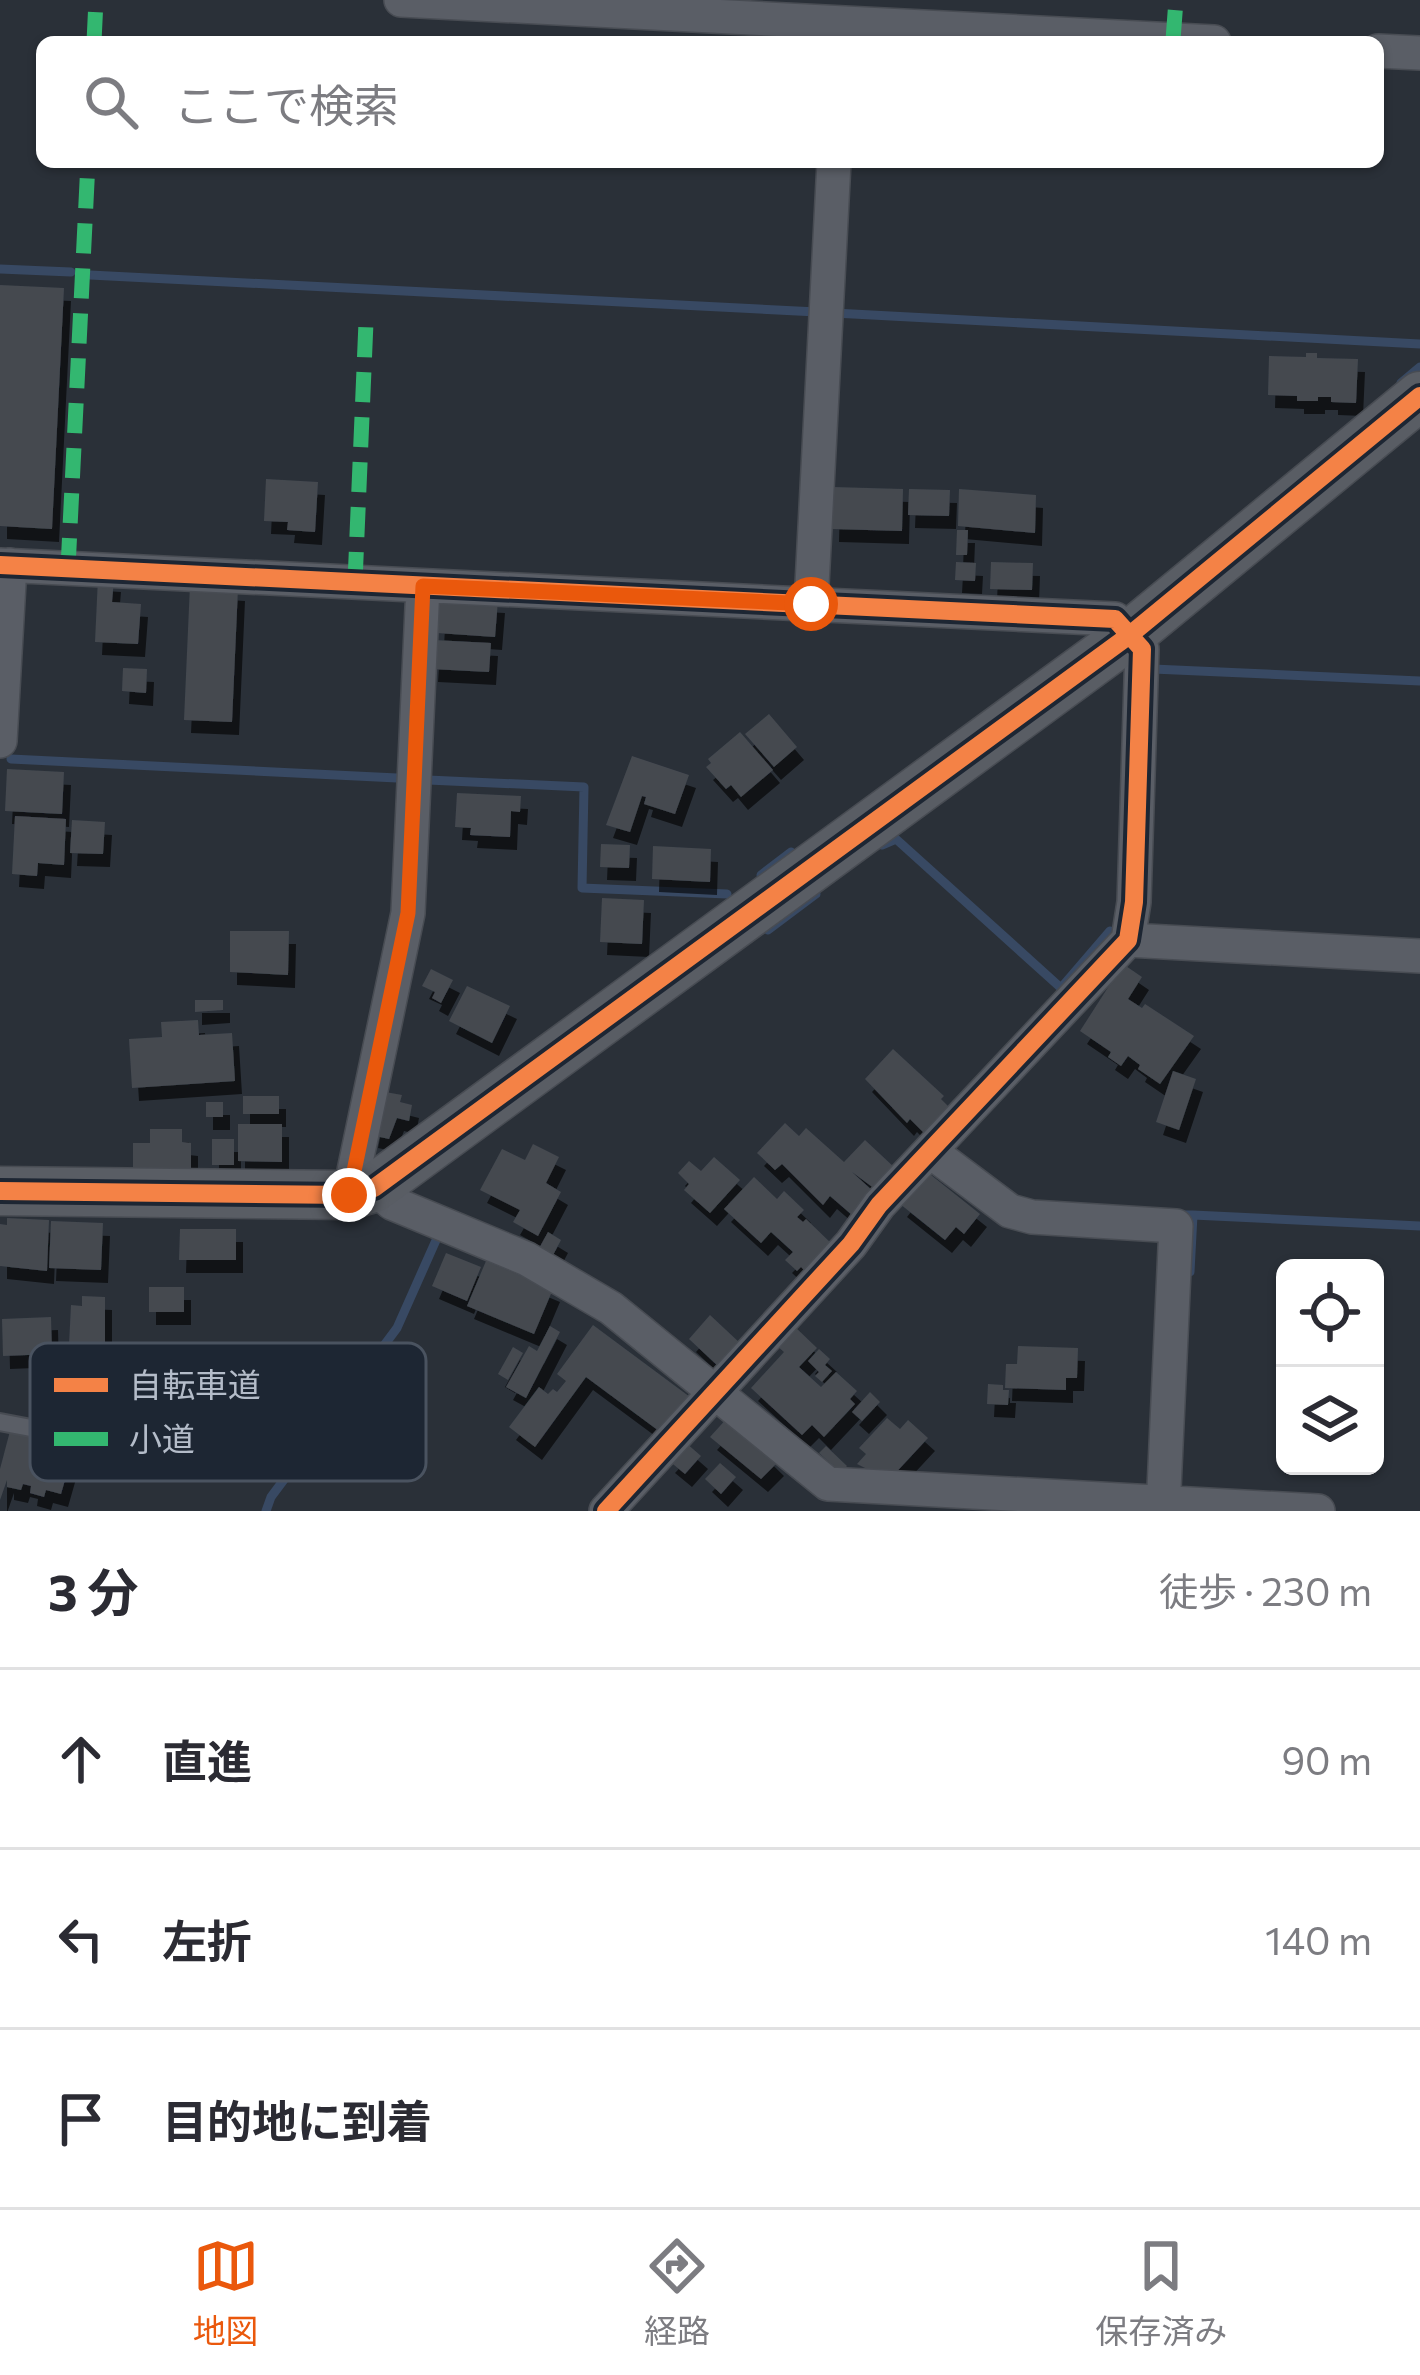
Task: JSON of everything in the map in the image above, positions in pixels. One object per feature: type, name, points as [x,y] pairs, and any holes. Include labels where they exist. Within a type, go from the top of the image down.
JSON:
[{"type":"street","points":[[401,0],[1102,36]]},
{"type":"street","points":[[1384,51],[1420,53]]},
{"type":"street","points":[[811,604],[834,168]]},
{"type":"street","points":[[362,1191],[1131,634],[1420,396]]},
{"type":"street","points":[[0,740],[5,565],[1115,619],[1131,634],[1142,649],[1134,902],[1128,940],[879,1204],[851,1244],[606,1511]]},
{"type":"street","points":[[362,1191],[408,913],[423,586]]},
{"type":"street","points":[[1128,940],[1420,956]]},
{"type":"street","points":[[930,1150],[1010,1211],[1032,1217],[1176,1226],[1163,1507]]},
{"type":"street","points":[[0,1191],[362,1191],[527,1259],[611,1308],[828,1484],[1163,1507],[1318,1511]]},
{"type":"lane","points":[[0,1422],[30,1428]]},
{"type":"building","points":[[0,285],[64,288],[52,529],[0,526]]},
{"type":"building","points":[[1306,353],[1317,353],[1317,358],[1358,359],[1356,403],[1331,402],[1331,397],[1297,401],[1297,396],[1268,395],[1269,356],[1306,357]]},
{"type":"building","points":[[266,479],[318,482],[315,532],[287,530],[288,522],[264,521]]},
{"type":"building","points":[[833,487],[903,489],[902,531],[832,529]]},
{"type":"building","points":[[909,489],[950,490],[949,516],[908,515]]},
{"type":"building","points":[[959,489],[1036,495],[1035,533],[958,526]]},
{"type":"building","points":[[957,530],[968,530],[967,555],[956,555]]},
{"type":"building","points":[[956,562],[976,563],[975,581],[955,580]]},
{"type":"building","points":[[991,562],[1033,563],[1032,590],[990,589]]},
{"type":"building","points":[[98,578],[114,579],[112,602],[141,604],[138,644],[95,642]]},
{"type":"building","points":[[190,585],[238,588],[232,722],[184,720]]},
{"type":"building","points":[[439,597],[498,600],[495,637],[437,633]]},
{"type":"building","points":[[433,640],[491,643],[489,672],[431,669]]},
{"type":"building","points":[[123,668],[147,669],[146,693],[122,691]]},
{"type":"building","points":[[769,714],[797,747],[774,767],[745,734]]},
{"type":"building","points":[[740,732],[773,770],[741,797],[731,785],[726,789],[706,767],[711,763],[708,759]]},
{"type":"building","points":[[632,756],[689,775],[675,814],[644,804],[646,797],[642,796],[630,832],[606,825]]},
{"type":"building","points":[[7,769],[64,772],[62,814],[5,811]]},
{"type":"building","points":[[457,793],[521,796],[520,812],[511,811],[510,837],[470,835],[471,828],[455,827]]},
{"type":"building","points":[[15,816],[66,819],[64,865],[38,863],[37,876],[12,874]]},
{"type":"building","points":[[72,820],[105,822],[103,854],[70,853]]},
{"type":"building","points":[[601,844],[630,845],[629,868],[600,867]]},
{"type":"building","points":[[653,846],[711,849],[710,882],[652,879]]},
{"type":"building","points":[[602,898],[644,900],[642,944],[600,942]]},
{"type":"building","points":[[230,931],[289,931],[288,975],[230,972]]},
{"type":"building","points":[[1123,964],[1142,977],[1128,999],[1142,1008],[1145,1004],[1194,1036],[1160,1084],[1128,1056],[1121,1066],[1108,1057],[1111,1052],[1080,1031]]},
{"type":"building","points":[[431,969],[453,980],[441,1003],[432,998],[435,992],[422,986]]},
{"type":"building","points":[[467,986],[510,1006],[492,1043],[449,1021]]},
{"type":"building","points":[[195,1000],[223,1000],[223,1010],[195,1012]]},
{"type":"building","points":[[198,1020],[199,1035],[232,1033],[235,1081],[132,1088],[129,1039],[162,1037],[161,1022]]},
{"type":"building","points":[[893,1049],[944,1096],[941,1099],[949,1107],[924,1133],[910,1119],[907,1123],[865,1079]]},
{"type":"building","points":[[1173,1071],[1196,1079],[1179,1130],[1156,1122]]},
{"type":"building","points":[[380,1091],[402,1095],[400,1102],[412,1105],[409,1121],[397,1118],[389,1139],[371,1135]]},
{"type":"building","points":[[243,1096],[279,1096],[279,1114],[243,1114]]},
{"type":"building","points":[[206,1102],[223,1102],[223,1117],[206,1117]]},
{"type":"building","points":[[785,1123],[799,1136],[806,1128],[844,1162],[865,1140],[895,1168],[875,1189],[852,1172],[874,1192],[852,1215],[830,1196],[823,1205],[782,1164],[775,1170],[757,1153]]},
{"type":"building","points":[[238,1124],[282,1124],[282,1162],[238,1161]]},
{"type":"building","points":[[150,1129],[182,1129],[182,1142],[191,1143],[191,1171],[133,1171],[133,1143],[150,1143]]},
{"type":"building","points":[[212,1139],[234,1139],[234,1165],[212,1165]]},
{"type":"building","points":[[533,1144],[559,1157],[546,1183],[561,1192],[538,1236],[513,1222],[520,1210],[480,1190],[502,1149],[525,1160]]},
{"type":"building","points":[[714,1157],[740,1180],[710,1213],[684,1190],[689,1184],[678,1173],[689,1161],[701,1171]]},
{"type":"building","points":[[926,1171],[980,1214],[964,1234],[956,1227],[945,1240],[900,1204]]},
{"type":"building","points":[[754,1177],[777,1199],[784,1191],[804,1210],[797,1217],[806,1219],[834,1246],[808,1274],[785,1260],[793,1252],[771,1232],[761,1243],[724,1209]]},
{"type":"building","points":[[7,1218],[49,1220],[47,1271],[0,1266],[0,1224],[7,1225]]},
{"type":"building","points":[[51,1221],[103,1223],[101,1270],[49,1268]]},
{"type":"building","points":[[180,1229],[236,1229],[236,1260],[179,1260]]},
{"type":"building","points":[[548,1232],[561,1240],[551,1259],[537,1252]]},
{"type":"building","points":[[446,1253],[481,1267],[467,1301],[432,1286]]},
{"type":"building","points":[[486,1261],[553,1289],[534,1334],[467,1306]]},
{"type":"building","points":[[149,1287],[184,1287],[184,1312],[149,1312]]},
{"type":"building","points":[[82,1296],[105,1297],[105,1343],[69,1343],[71,1305],[82,1306]]},
{"type":"building","points":[[710,1315],[741,1344],[719,1367],[689,1339]]},
{"type":"building","points":[[51,1317],[52,1343],[30,1343],[30,1355],[3,1356],[2,1319]]},
{"type":"building","points":[[593,1325],[690,1397],[663,1434],[586,1377],[535,1447],[509,1427],[539,1387],[548,1394],[553,1389],[557,1392],[566,1381],[557,1374]]},
{"type":"building","points":[[550,1326],[560,1332],[526,1398],[506,1387],[529,1346],[537,1351]]},
{"type":"building","points":[[794,1326],[817,1348],[799,1367],[821,1387],[836,1372],[857,1391],[850,1399],[855,1404],[824,1437],[812,1425],[802,1435],[751,1388],[784,1352],[776,1345]]},
{"type":"building","points":[[1018,1346],[1078,1348],[1077,1378],[1066,1378],[1066,1390],[1005,1388],[1006,1364],[1017,1364]]},
{"type":"building","points":[[513,1347],[523,1353],[508,1380],[498,1374]]},
{"type":"building","points":[[819,1349],[830,1359],[825,1365],[832,1371],[822,1382],[808,1361]]},
{"type":"building","points":[[988,1384],[1009,1390],[1008,1405],[987,1404]]},
{"type":"building","points":[[870,1392],[880,1402],[862,1421],[852,1412]]},
{"type":"building","points":[[729,1416],[777,1463],[761,1479],[710,1437]]},
{"type":"building","points":[[887,1418],[900,1429],[908,1420],[928,1438],[889,1480],[857,1464],[866,1454],[859,1448]]},
{"type":"building","points":[[10,1431],[30,1435],[30,1481],[65,1481],[61,1494],[46,1490],[44,1497],[30,1493],[31,1486],[7,1487],[7,1480],[0,1500],[0,1469]]},
{"type":"building","points":[[685,1442],[701,1456],[685,1474],[668,1460]]},
{"type":"building","points":[[826,1446],[847,1466],[841,1473],[819,1453]]},
{"type":"building","points":[[720,1463],[736,1477],[721,1494],[705,1479]]},
{"type":"waterway","points":[[0,269],[71,272]]},
{"type":"waterway","points":[[90,275],[817,312]]},
{"type":"waterway","points":[[834,313],[1420,344]]},
{"type":"waterway","points":[[1401,383],[1420,367]]},
{"type":"waterway","points":[[1153,672],[1420,681]]},
{"type":"waterway","points":[[11,759],[397,778]]},
{"type":"waterway","points":[[428,780],[584,787],[582,888],[727,894]]},
{"type":"waterway","points":[[882,845],[896,839],[1061,988],[1110,931]]},
{"type":"waterway","points":[[761,875],[791,852]]},
{"type":"waterway","points":[[768,930],[816,894]]},
{"type":"waterway","points":[[1177,1215],[1193,1215],[1190,1272]]},
{"type":"waterway","points":[[1193,1215],[1420,1226]]},
{"type":"waterway","points":[[386,1343],[437,1238]]},
{"type":"waterway","points":[[266,1511],[283,1481]]},
{"type":"marked path","points":[[94,36],[96,0]]},
{"type":"marked path","points":[[1173,36],[1176,0]]},
{"type":"marked path","points":[[68,568],[88,168]]},
{"type":"marked path","points":[[355,582],[366,322]]},
{"type":"cycle path","points":[[0,1191],[349,1195],[374,1188],[1131,634],[1420,396]]},
{"type":"cycle path","points":[[0,565],[1115,619],[1142,649],[1134,902],[1128,940],[879,1205],[851,1244],[606,1511]]},
{"type":"route","points":[[349,1195],[408,913],[423,586],[811,604]]}]
